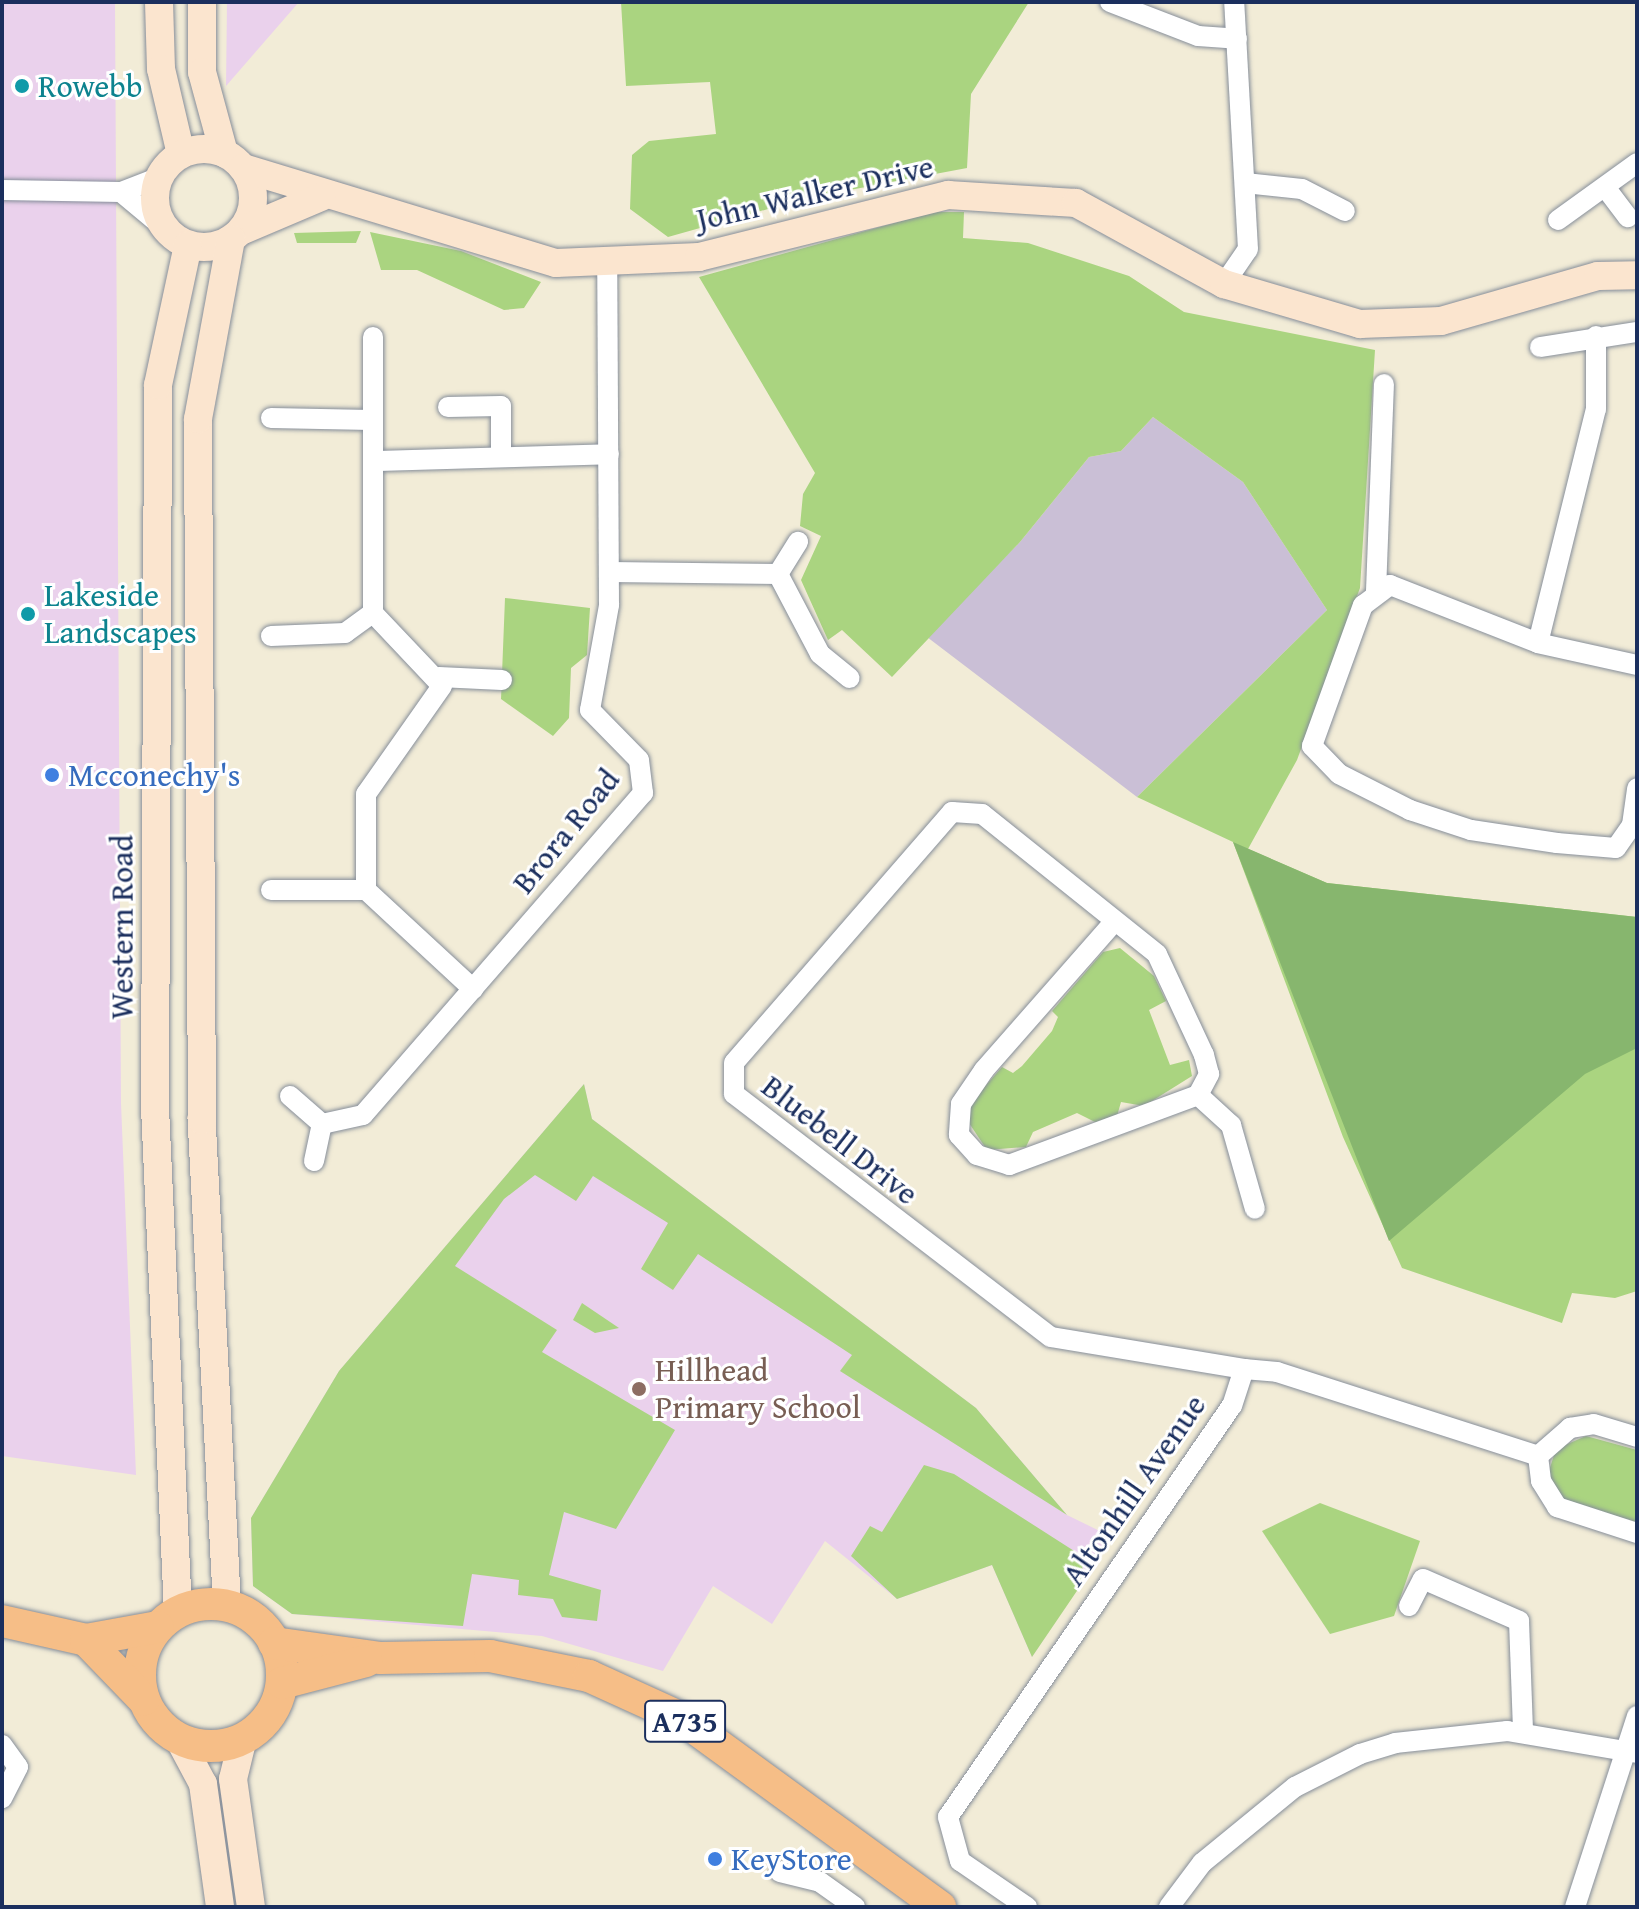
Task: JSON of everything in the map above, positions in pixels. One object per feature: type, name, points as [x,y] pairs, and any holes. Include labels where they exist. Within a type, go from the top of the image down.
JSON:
[{"type":"main road","points":[[159,2],[161,69],[181,154]]},
{"type":"main road","points":[[202,2],[202,72],[234,160],[253,199],[237,234],[198,419],[202,1120],[227,1605]]},
{"type":"main road","points":[[181,154],[234,160]]},
{"type":"main road","points":[[181,154],[158,178],[155,203],[163,227],[188,245],[237,234],[321,197]]},
{"type":"main road","name":"John Walker Drive","points":[[234,160],[321,197],[408,213],[556,263],[607,265],[699,257],[948,195],[1012,195],[1076,203],[1115,219],[1224,284],[1332,319],[1409,325],[1598,276],[1637,275]]},
{"type":"main road","name":"Western Road","points":[[168,1619],[155,1107],[158,385],[188,245]]},
{"type":"main road","points":[[157,648],[199,645]]},
{"type":"main road","points":[[2,1621],[86,1640],[227,1605],[250,1615],[274,1643],[282,1683],[270,1716],[243,1738],[204,1747],[179,1739]]},
{"type":"main road","points":[[144,1700],[139,1676],[168,1619]]},
{"type":"main road","points":[[86,1640],[179,1739],[203,1784],[220,1907]]},
{"type":"main road","name":"A735","points":[[274,1643],[381,1658],[490,1656],[589,1676],[681,1718],[940,1907]]},
{"type":"main road","name":"A735","points":[[282,1683],[381,1658]]},
{"type":"main road","points":[[243,1738],[233,1779],[251,1907]]},
{"type":"street","points":[[1110,2],[1198,36],[1237,39]]},
{"type":"street","points":[[1224,284],[1248,249],[1234,2]]},
{"type":"street","points":[[1558,220],[1637,163]]},
{"type":"street","points":[[2,190],[121,192],[158,178]]},
{"type":"street","points":[[1245,183],[1302,189],[1345,211]]},
{"type":"street","points":[[1605,187],[1628,217]]},
{"type":"street","points":[[121,192],[163,227]]},
{"type":"street","name":"Brora Road","points":[[322,1124],[363,1115],[643,793],[639,760],[590,710],[604,653],[609,572],[607,265]]},
{"type":"street","points":[[1540,347],[1637,332]]},
{"type":"street","points":[[1538,643],[1596,409],[1596,336]]},
{"type":"street","points":[[373,337],[371,420],[378,461],[369,479],[373,613],[439,677],[502,680]]},
{"type":"street","points":[[1376,591],[1384,384]]},
{"type":"street","points":[[448,407],[501,406],[501,456]]},
{"type":"street","points":[[271,418],[371,420]]},
{"type":"street","points":[[378,461],[609,454]]},
{"type":"street","points":[[778,574],[798,542]]},
{"type":"street","points":[[609,572],[778,574]]},
{"type":"street","points":[[778,574],[820,654],[850,678]]},
{"type":"street","points":[[1637,665],[1538,643],[1423,593],[1390,585],[1376,591],[1363,605],[1315,730],[1312,746],[1322,762],[1410,810],[1471,830],[1599,848],[1625,840],[1637,788]]},
{"type":"street","points":[[271,636],[345,633],[373,613]]},
{"type":"street","points":[[366,890],[366,794],[435,703],[439,677]]},
{"type":"street","name":"Bluebell Drive","points":[[1198,1095],[1209,1074],[1189,1015],[1157,954],[982,814],[952,812],[734,1063],[734,1094],[1051,1337],[1244,1369]]},
{"type":"street","points":[[271,890],[366,890],[473,989]]},
{"type":"street","points":[[1114,922],[984,1070],[961,1104],[959,1135],[977,1155],[1009,1165],[1198,1095],[1231,1125],[1255,1209]]},
{"type":"street","points":[[290,1096],[322,1124],[314,1161]]},
{"type":"street","points":[[1244,1369],[1277,1372],[1538,1456]]},
{"type":"street","name":"Altonhill Avenue","points":[[1027,1907],[960,1861],[948,1817],[1232,1406],[1244,1369]]},
{"type":"street","points":[[1538,1456],[1570,1428],[1594,1424],[1637,1437]]},
{"type":"street","points":[[1538,1456],[1541,1481],[1557,1507],[1637,1533]]},
{"type":"street","points":[[1409,1606],[1423,1579],[1519,1621],[1523,1731]]},
{"type":"street","points":[[1575,1907],[1632,1751],[1637,1716]]},
{"type":"street","points":[[1169,1907],[1202,1863],[1295,1787],[1360,1754],[1395,1743],[1523,1731],[1632,1751]]},
{"type":"street","points":[[2,1745],[18,1767],[2,1798]]},
{"type":"street","points":[[780,1872],[820,1882],[855,1907]]},
{"type":"shaded area","points":[[2,2],[115,2],[121,1103],[136,1475],[2,1456]]},
{"type":"shaded area","points":[[227,2],[299,2],[226,86]]},
{"type":"shaded area","points":[[1153,417],[1243,482],[1327,610],[1137,797],[927,637],[1020,542],[1089,457],[1121,451]]},
{"type":"shaded area","name":"Hillhead Primary School","points":[[584,1084],[592,1119],[976,1408],[1067,1515],[1112,1537],[1032,1657],[992,1565],[897,1599],[825,1541],[772,1624],[713,1586],[663,1671],[542,1636],[292,1614],[253,1586],[251,1518],[339,1371]]},
{"type":"green space","points":[[621,2],[1029,2],[971,94],[967,168],[807,198],[668,237],[630,209],[632,155],[649,141],[716,134],[710,82],[626,86]]},
{"type":"green space","points":[[934,212],[964,212],[963,238],[1028,243],[1129,276],[1184,312],[1375,350],[1360,588],[1297,760],[1248,849],[1327,883],[1637,917],[1637,1291],[1615,1298],[1572,1293],[1562,1323],[1402,1268],[1343,1137],[1233,842],[1137,797],[1327,610],[1243,482],[1153,417],[1121,451],[1089,457],[1020,542],[892,677],[842,630],[828,640],[801,580],[821,536],[800,526],[803,494],[815,473],[699,277]]},
{"type":"green space","points":[[361,231],[356,243],[297,243],[294,233]]},
{"type":"green space","points":[[370,232],[461,251],[541,282],[524,308],[504,310],[417,270],[381,270]]},
{"type":"green space","points":[[505,598],[590,608],[587,655],[571,668],[569,718],[553,736],[501,699]]},
{"type":"green space","points":[[1233,842],[1327,883],[1637,917],[1637,1048],[1585,1074],[1389,1241]]},
{"type":"green space","points":[[1120,948],[1154,976],[1166,1001],[1149,1010],[1170,1065],[1189,1060],[1192,1076],[1144,1106],[1121,1102],[1117,1116],[1097,1123],[1077,1113],[1033,1132],[1026,1147],[987,1150],[967,1120],[972,1101],[1002,1067],[1013,1073],[1022,1066],[1052,1031],[1058,1017],[1052,1011],[1103,952]]},
{"type":"green space","points":[[584,1084],[592,1119],[976,1408],[1067,1515],[840,1371],[852,1355],[698,1254],[673,1290],[641,1269],[668,1223],[593,1176],[576,1201],[535,1175],[504,1199],[455,1266],[557,1330],[542,1352],[675,1430],[616,1529],[564,1512],[549,1575],[601,1590],[597,1621],[562,1617],[553,1599],[518,1595],[519,1580],[472,1574],[463,1626],[292,1614],[253,1586],[251,1518],[339,1371]]},
{"type":"green space","points":[[582,1303],[619,1328],[595,1333],[573,1320]]},
{"type":"green space","points":[[1586,1436],[1637,1450],[1637,1522],[1566,1502],[1547,1477],[1556,1449]]},
{"type":"green space","points":[[924,1465],[954,1474],[1082,1556],[1083,1582],[1032,1657],[992,1565],[897,1599],[851,1556],[870,1526],[882,1532]]},
{"type":"green space","points":[[1320,1503],[1420,1541],[1394,1616],[1330,1634],[1262,1531]]},
{"type":"place","name":"Rowebb","points":[[22,86]]},
{"type":"place","name":"Lakeside Landscapes","points":[[28,614]]},
{"type":"place","name":"Mcconechy's","points":[[52,775]]},
{"type":"place","name":"Hillhead Primary School","points":[[639,1389]]},
{"type":"place","name":"KeyStore","points":[[715,1859]]}]
